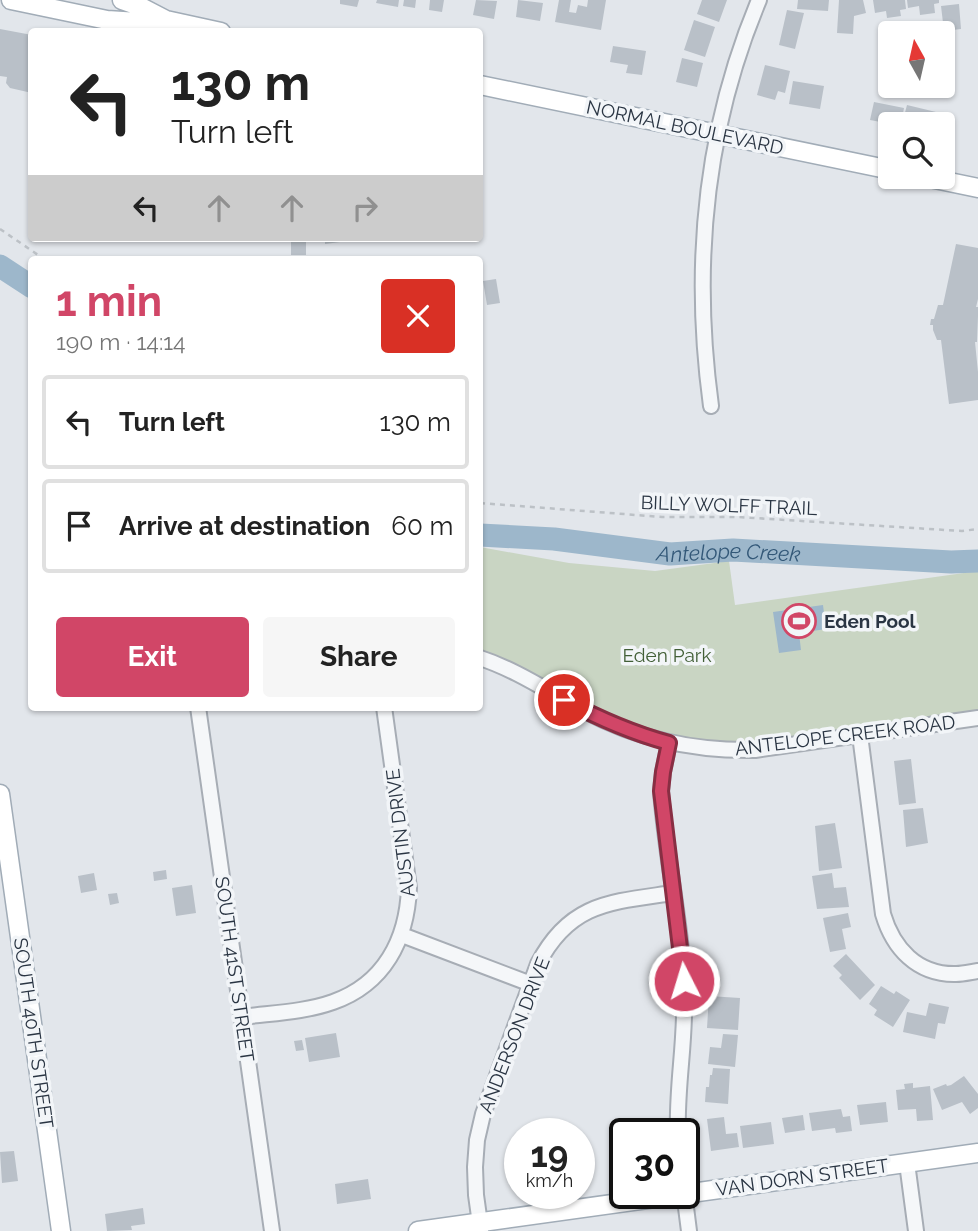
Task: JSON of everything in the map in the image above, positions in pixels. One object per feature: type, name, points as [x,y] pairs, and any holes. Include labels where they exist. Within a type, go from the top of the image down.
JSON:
[{"type":"main road","points":[[11,0],[107,20],[166,20]]},
{"type":"main road","points":[[122,0],[166,20],[203,28]]},
{"type":"main road","name":"NORMAL BOULEVARD","points":[[483,86],[878,167]]},
{"type":"main road","points":[[955,183],[978,188]]},
{"type":"main road","name":"SOUTH 40TH STREET","points":[[0,794],[8,906],[61,1231]]},
{"type":"main road","name":"VAN DORN STREET","points":[[700,1191],[978,1153]]},
{"type":"main road","name":"VAN DORN STREET","points":[[418,1231],[480,1227],[609,1206]]},
{"type":"street","points":[[711,406],[703,338],[702,260],[710,174],[732,76],[759,0]]},
{"type":"street","name":"ANTELOPE CREEK ROAD","points":[[483,659],[623,728],[669,743],[696,748],[755,750],[978,718]]},
{"type":"street","name":"SOUTH 41ST STREET","points":[[199,711],[272,1231]]},
{"type":"street","name":"AUSTIN DRIVE","points":[[242,1017],[314,1007],[351,994],[368,983],[382,968],[401,935],[408,908],[409,888],[385,711]]},
{"type":"street","points":[[859,735],[883,914],[895,943],[905,955],[928,969],[956,974],[978,971]]},
{"type":"street","points":[[669,743],[661,791],[683,963],[684,1029],[678,1118]]},
{"type":"street","name":"ANDERSON DRIVE","points":[[480,1227],[475,1167],[483,1114],[546,950],[557,934],[581,915],[599,906],[614,901],[673,893]]},
{"type":"street","points":[[401,935],[531,984]]},
{"type":"street","points":[[907,1163],[916,1231]]},
{"type":"street","points":[[686,1209],[689,1231]]},
{"type":"path","points":[[0,229],[40,256]]},
{"type":"path","name":"BILLY WOLFF TRAIL","points":[[483,503],[662,517],[738,517],[962,531],[978,529]]},
{"type":"green space","name":"Eden Park","points":[[483,548],[569,563],[655,571],[729,561],[735,605],[978,571],[978,718],[755,750],[669,743],[483,659]]},
{"type":"water","name":"Eden Pool","points":[[823,605],[826,629],[799,633],[801,650],[779,653],[773,612]]},
{"type":"building","points":[[340,0],[359,0],[357,7],[340,4]]},
{"type":"building","points":[[377,0],[399,0],[398,7],[376,3]]},
{"type":"building","points":[[404,0],[416,0],[415,8],[403,6]]},
{"type":"building","points":[[430,0],[444,0],[442,12],[429,10]]},
{"type":"building","points":[[476,0],[497,1],[494,19],[473,15]]},
{"type":"building","points":[[518,0],[543,3],[540,21],[516,17]]},
{"type":"building","points":[[559,0],[571,0],[569,12],[576,13],[578,5],[587,7],[588,0],[606,0],[601,30],[555,22]]},
{"type":"building","points":[[702,0],[727,0],[719,22],[697,14]]},
{"type":"building","points":[[798,0],[829,0],[828,11],[797,9]]},
{"type":"building","points":[[839,0],[863,0],[866,13],[854,16],[853,34],[837,33]]},
{"type":"building","points":[[873,0],[905,0],[906,9],[900,10],[901,16],[887,18],[886,11],[875,13]]},
{"type":"building","points":[[907,0],[939,0],[939,3],[934,4],[935,13],[920,15],[919,6],[908,8]]},
{"type":"building","points":[[959,4],[961,29],[956,30],[956,21],[943,21],[941,6]]},
{"type":"building","points":[[787,10],[804,13],[795,49],[779,45]]},
{"type":"building","points":[[694,20],[715,27],[705,57],[684,50]]},
{"type":"building","points":[[0,29],[28,34],[28,92],[10,88],[6,83],[7,77],[0,76]]},
{"type":"building","points":[[613,46],[646,51],[642,75],[626,73],[628,65],[610,62]]},
{"type":"building","points":[[682,58],[703,63],[697,87],[676,82]]},
{"type":"building","points":[[765,65],[790,71],[785,93],[778,91],[775,100],[757,95]]},
{"type":"building","points":[[793,81],[824,86],[820,109],[789,104]]},
{"type":"building","points":[[874,102],[904,108],[903,112],[878,112],[878,122],[870,120]]},
{"type":"building","points":[[907,105],[936,112],[905,112]]},
{"type":"building","points":[[291,242],[306,242],[306,255],[291,255]]},
{"type":"building","points":[[956,244],[978,248],[978,316],[975,342],[978,400],[949,404],[941,340],[937,340],[933,325],[930,325],[938,305],[943,305]]},
{"type":"building","points":[[496,279],[500,303],[487,305],[483,281]]},
{"type":"building","points":[[911,759],[916,803],[899,805],[894,761]]},
{"type":"building","points":[[923,808],[928,843],[906,847],[903,810]]},
{"type":"building","points":[[835,823],[842,868],[819,871],[815,826]]},
{"type":"building","points":[[166,870],[167,879],[154,881],[153,872]]},
{"type":"building","points":[[94,873],[97,890],[81,893],[78,876]]},
{"type":"building","points":[[832,873],[834,888],[846,887],[849,907],[817,909],[812,876]]},
{"type":"building","points":[[192,885],[196,913],[176,916],[172,888]]},
{"type":"building","points":[[117,893],[119,903],[110,905],[108,894]]},
{"type":"building","points":[[848,913],[851,927],[842,929],[846,949],[830,952],[823,918]]},
{"type":"building","points":[[846,954],[875,985],[860,1000],[839,978],[842,975],[833,966]]},
{"type":"building","points":[[881,986],[910,1000],[893,1027],[874,1015],[877,1010],[869,1004]]},
{"type":"building","points":[[709,996],[740,998],[738,1030],[707,1028]]},
{"type":"building","points":[[929,1003],[949,1007],[945,1024],[938,1023],[935,1039],[903,1032],[907,1012],[926,1016]]},
{"type":"building","points":[[336,1033],[340,1057],[309,1062],[305,1038]]},
{"type":"building","points":[[723,1034],[738,1035],[735,1067],[708,1064],[710,1047],[721,1048]]},
{"type":"building","points":[[302,1040],[304,1050],[296,1051],[294,1041]]},
{"type":"building","points":[[713,1068],[730,1069],[728,1104],[705,1102],[706,1087],[709,1087]]},
{"type":"building","points":[[964,1076],[978,1094],[978,1108],[970,1114],[962,1102],[942,1110],[933,1089],[951,1085]]},
{"type":"building","points":[[913,1083],[913,1088],[930,1086],[933,1120],[917,1121],[916,1109],[898,1110],[896,1090],[905,1089],[904,1084]]},
{"type":"building","points":[[886,1102],[888,1122],[860,1125],[857,1105]]},
{"type":"building","points":[[841,1109],[843,1117],[850,1116],[852,1131],[836,1133],[835,1128],[812,1131],[809,1113]]},
{"type":"building","points":[[803,1115],[805,1130],[785,1133],[782,1118]]},
{"type":"building","points":[[724,1117],[726,1134],[737,1133],[739,1147],[711,1151],[707,1119]]},
{"type":"building","points":[[771,1122],[774,1144],[743,1148],[740,1126]]},
{"type":"building","points":[[14,1151],[18,1181],[2,1183],[0,1152]]},
{"type":"building","points":[[368,1179],[371,1199],[337,1204],[335,1184]]},
{"type":"building","points":[[143,1208],[145,1224],[131,1226],[132,1230],[107,1231],[105,1214]]},
{"type":"waterway","name":"Antelope Creek","points":[[0,266],[28,284]]},
{"type":"waterway","name":"Antelope Creek","points":[[483,535],[554,539],[670,554],[733,550],[951,562],[978,561]]},
{"type":"place","name":"Eden Pool","points":[[799,621]]},
{"type":"route","points":[[564,700],[623,728],[669,743],[661,791],[662,811],[684,981]]}]
